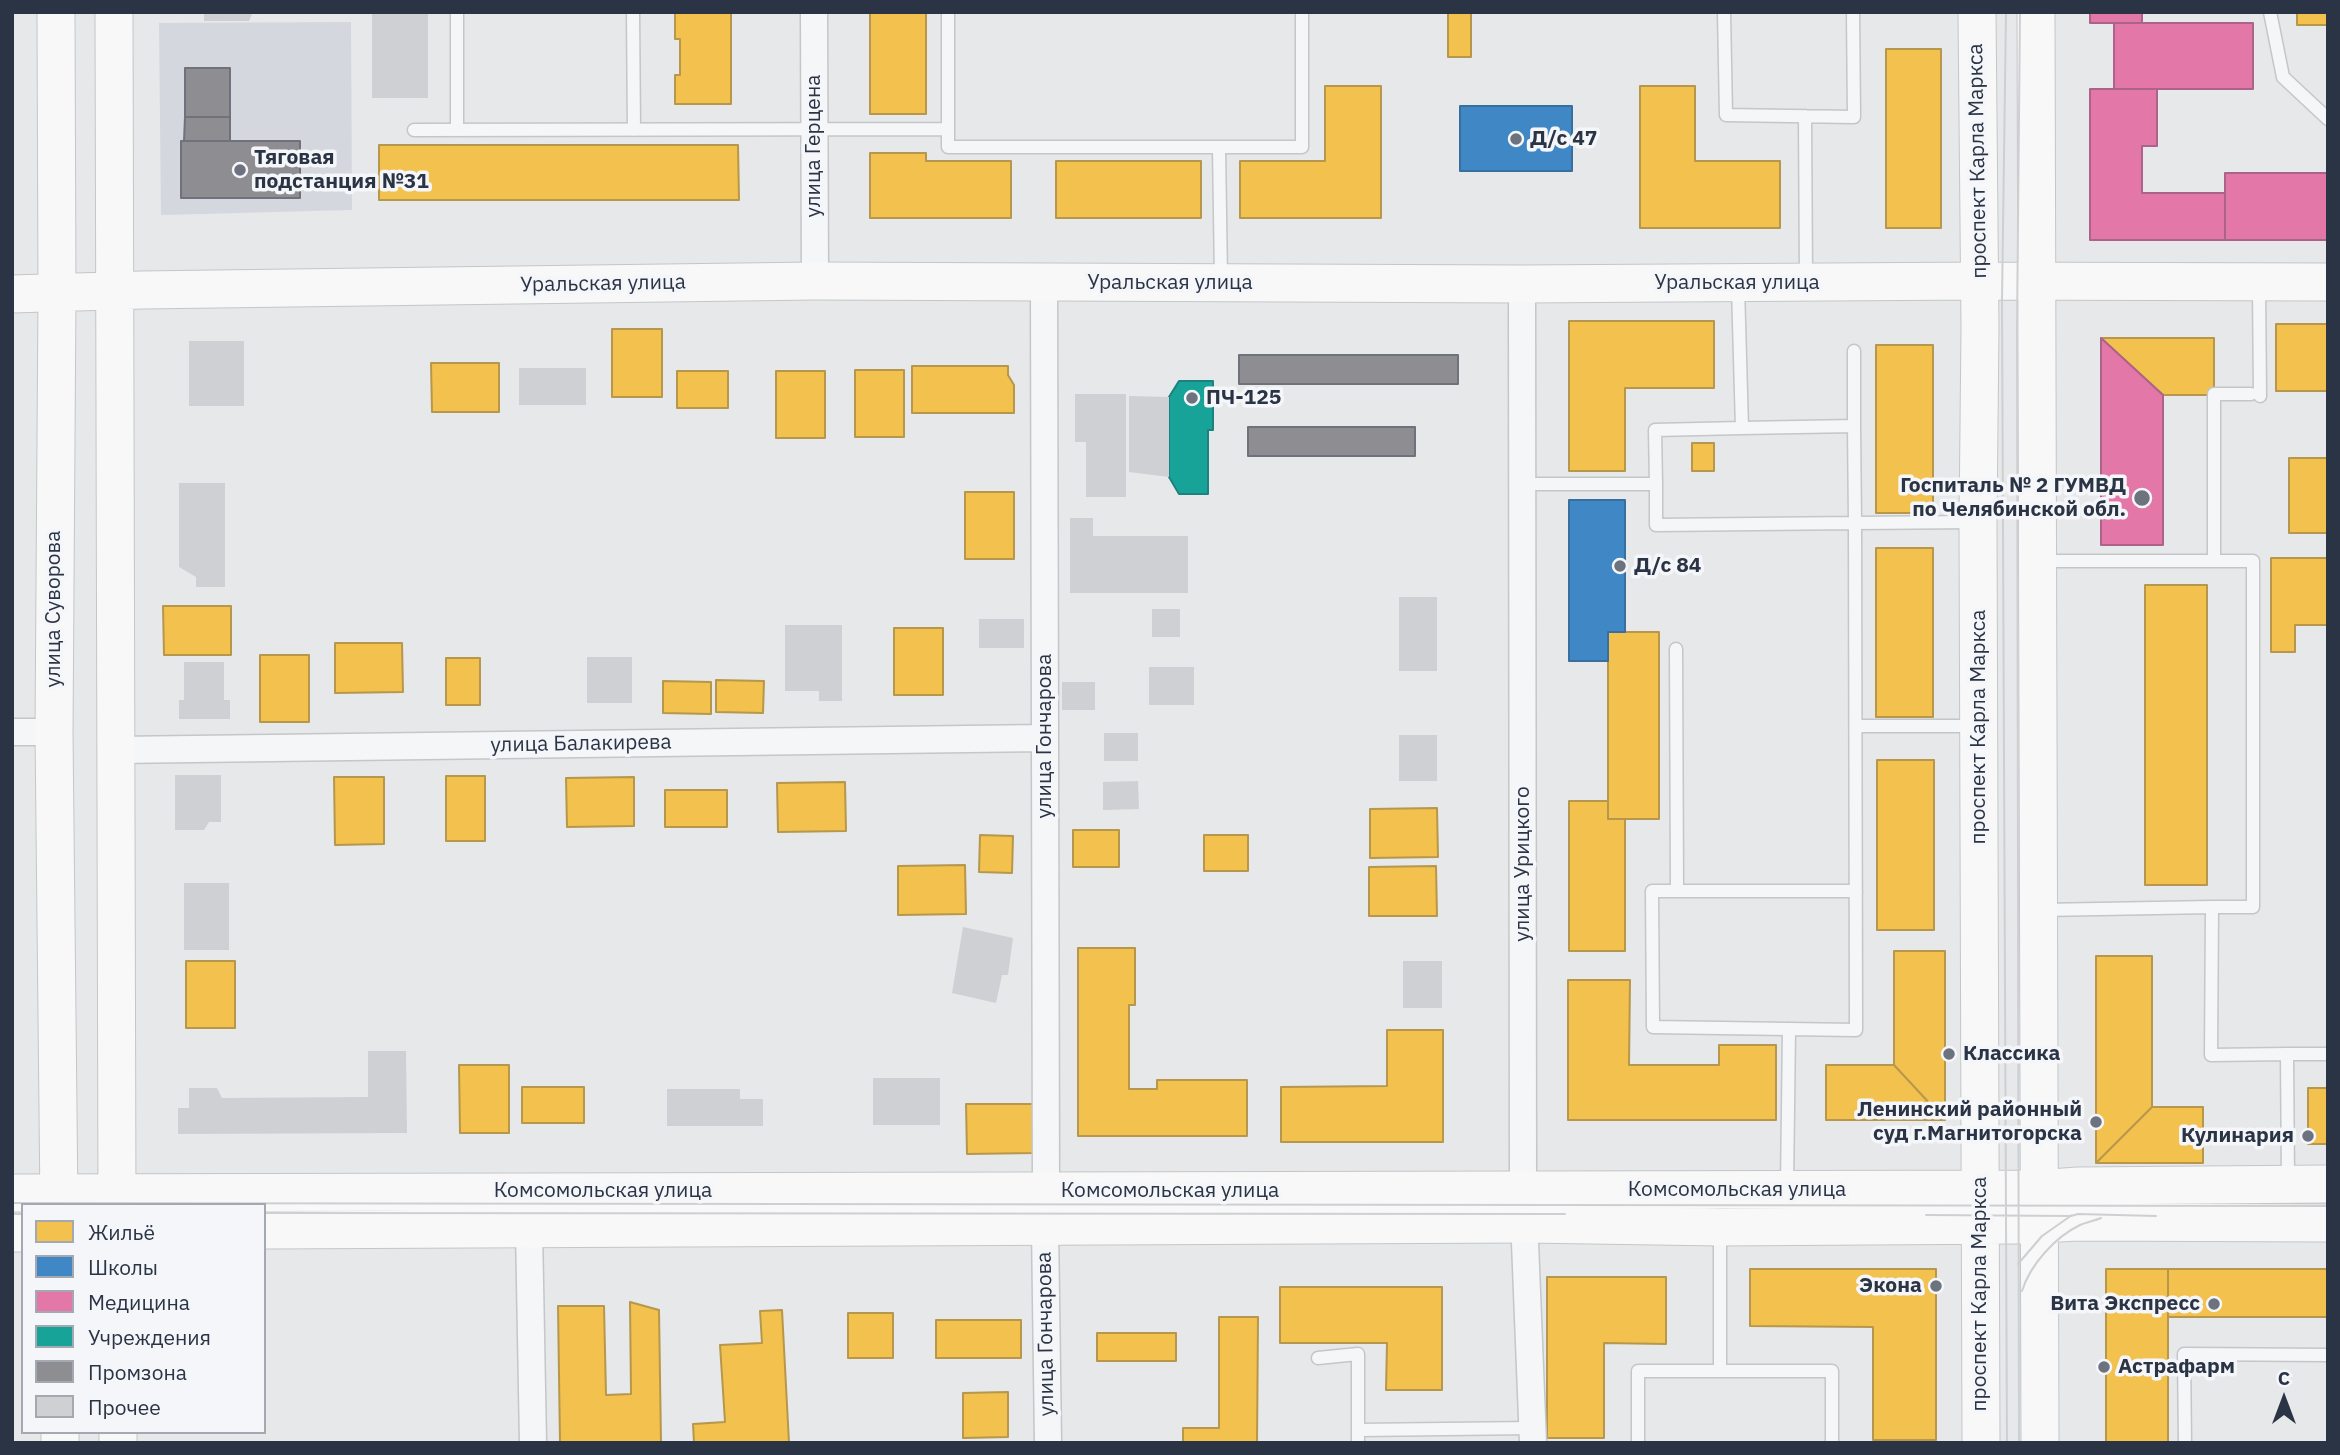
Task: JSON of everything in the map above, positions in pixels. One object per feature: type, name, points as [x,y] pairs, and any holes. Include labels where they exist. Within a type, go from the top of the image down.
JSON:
[{"type":"main road","name":"улица Суворова","points":[[56,12],[54,732],[59,1199]]},
{"type":"main road","points":[[114,12],[117,1199]]},
{"type":"main road","name":"проспект Карла Маркса","points":[[1976,12],[1981,1443]]},
{"type":"main road","points":[[2036,12],[2040,1443]]},
{"type":"main road","name":"Уральская улица","points":[[12,294],[815,281],[1221,284],[2328,282]]},
{"type":"main road","name":"Комсомольская улица","points":[[12,1193],[59,1199],[1045,1208],[1524,1208],[1787,1190],[2328,1184]]},
{"type":"main road","name":"Комсомольская улица","points":[[266,1230],[529,1229],[1045,1208]]},
{"type":"main road","name":"Комсомольская улица","points":[[1524,1208],[1720,1227],[1980,1226],[2078,1222],[2328,1223]]},
{"type":"street","name":"улица Герцена","points":[[814,12],[815,281]]},
{"type":"street","name":"улица Гончарова","points":[[1044,282],[1045,1208],[1048,1443]]},
{"type":"street","name":"улица Урицкого","points":[[1522,284],[1524,1208],[1534,1435]]},
{"type":"street","points":[[12,732],[54,732]]},
{"type":"street","name":"улица Балакирева","points":[[116,750],[1045,738]]},
{"type":"street","points":[[529,1229],[533,1443]]},
{"type":"lane","points":[[457,12],[457,130]]},
{"type":"lane","points":[[633,12],[634,130]]},
{"type":"lane","points":[[948,12],[948,147],[1302,147],[1302,12]]},
{"type":"lane","points":[[1724,12],[1726,115],[1854,117],[1853,12]]},
{"type":"lane","points":[[2270,12],[2283,77],[2328,118]]},
{"type":"lane","points":[[1805,116],[1806,282]]},
{"type":"lane","points":[[414,130],[948,129]]},
{"type":"lane","points":[[1219,147],[1221,284]]},
{"type":"lane","points":[[2214,561],[2214,394],[2255,395],[2259,282]]},
{"type":"lane","points":[[1738,283],[1742,428]]},
{"type":"lane","points":[[1854,351],[1856,726],[1856,891],[1856,1030],[1653,1027],[1652,891],[1856,891]]},
{"type":"lane","points":[[1854,426],[1656,430],[1656,525],[1978,523]]},
{"type":"lane","points":[[1524,484],[1656,484]]},
{"type":"lane","points":[[2038,561],[2253,561],[2253,907],[2038,910]]},
{"type":"lane","points":[[1676,649],[1677,891]]},
{"type":"lane","points":[[1856,726],[1979,726]]},
{"type":"lane","points":[[2212,907],[2211,1055],[2328,1054]]},
{"type":"lane","points":[[1787,1190],[1790,1029]]},
{"type":"lane","points":[[2287,1054],[2288,1185]]},
{"type":"lane","points":[[1720,1227],[1720,1371]]},
{"type":"lane","points":[[1318,1358],[1358,1354],[1358,1436],[1534,1435]]},
{"type":"lane","points":[[2185,1443],[2184,1354],[2328,1354]]},
{"type":"lane","points":[[1638,1443],[1638,1371],[1832,1371],[1832,1443]]},
{"type":"shaded area","points":[[351,22],[352,210],[161,215],[159,23]]},
{"type":"building: Жильё","points":[[675,12],[731,12],[731,104],[675,104],[675,75],[680,75],[680,39],[675,39]]},
{"type":"building: Жильё","points":[[870,12],[926,12],[926,114],[870,114]]},
{"type":"building: Жильё","points":[[1448,12],[1471,12],[1471,57],[1448,57]]},
{"type":"building: Жильё","points":[[2297,12],[2328,12],[2328,25],[2297,25]]},
{"type":"building: Жильё","points":[[1886,49],[1941,49],[1941,228],[1886,228]]},
{"type":"building: Жильё","points":[[1325,86],[1381,86],[1381,218],[1240,218],[1240,161],[1325,161]]},
{"type":"building: Жильё","points":[[1640,86],[1695,86],[1695,161],[1780,161],[1780,228],[1640,228]]},
{"type":"building: Жильё","points":[[379,145],[738,145],[739,200],[379,200]]},
{"type":"building: Жильё","points":[[870,153],[926,153],[926,161],[1011,161],[1011,218],[870,218]]},
{"type":"building: Жильё","points":[[1056,161],[1201,161],[1201,218],[1056,218]]},
{"type":"building: Жильё","points":[[1569,321],[1714,321],[1714,388],[1625,388],[1625,471],[1569,471]]},
{"type":"building: Жильё","points":[[2276,324],[2328,324],[2328,391],[2276,391]]},
{"type":"building: Жильё","points":[[612,329],[662,329],[662,397],[612,397]]},
{"type":"building: Жильё","points":[[2101,338],[2214,338],[2214,395],[2163,395]]},
{"type":"building: Жильё","points":[[1876,345],[1933,345],[1933,513],[1876,513]]},
{"type":"building: Жильё","points":[[431,363],[499,363],[499,412],[432,412]]},
{"type":"building: Жильё","points":[[912,366],[1008,366],[1008,375],[1014,385],[1014,413],[912,413]]},
{"type":"building: Жильё","points":[[855,370],[904,370],[904,437],[855,437]]},
{"type":"building: Жильё","points":[[677,371],[728,371],[728,408],[677,408]]},
{"type":"building: Жильё","points":[[776,371],[825,371],[825,438],[776,438]]},
{"type":"building: Жильё","points":[[1692,443],[1714,443],[1714,471],[1692,471]]},
{"type":"building: Жильё","points":[[2289,458],[2328,458],[2328,533],[2289,533]]},
{"type":"building: Жильё","points":[[965,492],[1014,492],[1014,559],[965,559]]},
{"type":"building: Жильё","points":[[1876,548],[1933,548],[1933,717],[1876,717]]},
{"type":"building: Жильё","points":[[2271,558],[2328,558],[2328,625],[2295,625],[2295,652],[2271,652]]},
{"type":"building: Жильё","points":[[2145,585],[2207,585],[2207,885],[2145,885]]},
{"type":"building: Жильё","points":[[163,606],[231,606],[231,655],[164,655]]},
{"type":"building: Жильё","points":[[894,628],[943,628],[943,695],[894,695]]},
{"type":"building: Жильё","points":[[1608,632],[1659,632],[1659,819],[1608,819]]},
{"type":"building: Жильё","points":[[335,643],[402,643],[403,692],[335,693]]},
{"type":"building: Жильё","points":[[260,655],[309,655],[309,722],[260,722]]},
{"type":"building: Жильё","points":[[446,658],[480,658],[480,705],[446,705]]},
{"type":"building: Жильё","points":[[716,680],[764,681],[763,713],[716,712]]},
{"type":"building: Жильё","points":[[663,681],[711,682],[711,714],[663,713]]},
{"type":"building: Жильё","points":[[1877,760],[1934,760],[1934,930],[1877,930]]},
{"type":"building: Жильё","points":[[446,776],[485,776],[485,841],[446,841]]},
{"type":"building: Жильё","points":[[334,777],[384,777],[384,844],[335,845]]},
{"type":"building: Жильё","points":[[634,777],[634,826],[567,827],[566,778]]},
{"type":"building: Жильё","points":[[845,782],[846,831],[778,832],[777,783]]},
{"type":"building: Жильё","points":[[665,790],[727,790],[727,827],[665,827]]},
{"type":"building: Жильё","points":[[1569,801],[1608,801],[1608,819],[1625,819],[1625,951],[1569,951]]},
{"type":"building: Жильё","points":[[1437,808],[1438,857],[1370,858],[1370,809]]},
{"type":"building: Жильё","points":[[1073,830],[1119,830],[1119,867],[1073,867]]},
{"type":"building: Жильё","points":[[980,835],[1013,836],[1012,873],[979,872]]},
{"type":"building: Жильё","points":[[1204,835],[1248,835],[1248,871],[1204,871]]},
{"type":"building: Жильё","points":[[965,865],[966,914],[898,915],[898,866]]},
{"type":"building: Жильё","points":[[1436,866],[1437,916],[1369,916],[1369,867]]},
{"type":"building: Жильё","points":[[1078,948],[1135,948],[1135,1005],[1129,1005],[1129,1089],[1157,1089],[1157,1080],[1247,1080],[1247,1136],[1078,1136]]},
{"type":"building: Жильё","points":[[1894,951],[1945,951],[1945,1120],[1894,1065]]},
{"type":"building: Жильё","points":[[2096,956],[2152,956],[2152,1107],[2096,1163]]},
{"type":"building: Жильё","points":[[186,961],[235,961],[235,1028],[186,1028]]},
{"type":"building: Жильё","points":[[1568,980],[1630,980],[1629,1065],[1719,1065],[1719,1045],[1776,1045],[1776,1120],[1568,1120]]},
{"type":"building: Жильё","points":[[1387,1030],[1443,1030],[1443,1142],[1281,1142],[1281,1087],[1387,1086]]},
{"type":"building: Жильё","points":[[459,1065],[509,1065],[509,1133],[460,1133]]},
{"type":"building: Жильё","points":[[1826,1065],[1894,1065],[1945,1120],[1826,1120]]},
{"type":"building: Жильё","points":[[522,1087],[584,1087],[584,1123],[522,1123]]},
{"type":"building: Жильё","points":[[2308,1088],[2328,1088],[2328,1144],[2308,1144]]},
{"type":"building: Жильё","points":[[966,1104],[1034,1104],[1035,1153],[967,1154]]},
{"type":"building: Жильё","points":[[2152,1107],[2203,1107],[2203,1163],[2096,1163]]},
{"type":"building: Жильё","points":[[1750,1269],[1936,1269],[1936,1440],[1873,1440],[1873,1327],[1750,1326]]},
{"type":"building: Жильё","points":[[2106,1269],[2168,1269],[2168,1443],[2106,1443]]},
{"type":"building: Жильё","points":[[2168,1269],[2328,1269],[2328,1317],[2168,1317]]},
{"type":"building: Жильё","points":[[1547,1277],[1666,1277],[1666,1344],[1604,1343],[1604,1438],[1547,1438]]},
{"type":"building: Жильё","points":[[1280,1287],[1442,1287],[1442,1390],[1386,1390],[1387,1343],[1280,1343]]},
{"type":"building: Жильё","points":[[630,1302],[659,1310],[661,1443],[560,1443],[558,1306],[604,1306],[606,1395],[631,1394]]},
{"type":"building: Жильё","points":[[782,1310],[789,1443],[694,1443],[693,1424],[725,1422],[720,1345],[762,1343],[760,1311]]},
{"type":"building: Жильё","points":[[848,1313],[893,1313],[893,1358],[848,1358]]},
{"type":"building: Жильё","points":[[1219,1317],[1258,1317],[1257,1443],[1183,1443],[1183,1428],[1219,1428]]},
{"type":"building: Жильё","points":[[936,1320],[1021,1320],[1021,1358],[936,1358]]},
{"type":"building: Жильё","points":[[1097,1333],[1176,1333],[1176,1361],[1097,1361]]},
{"type":"building: Жильё","points":[[1008,1392],[1008,1437],[963,1438],[963,1393]]},
{"type":"building: Школы","name":"Д/с 47","points":[[1460,106],[1572,106],[1572,171],[1460,171]]},
{"type":"building: Школы","points":[[1569,500],[1625,500],[1625,632],[1608,632],[1608,661],[1569,661]]},
{"type":"building: Медицина","points":[[2090,12],[2142,12],[2142,23],[2090,23]]},
{"type":"building: Медицина","points":[[2114,23],[2253,23],[2253,89],[2114,89]]},
{"type":"building: Медицина","points":[[2090,89],[2157,89],[2157,146],[2142,146],[2142,193],[2225,193],[2225,240],[2090,240]]},
{"type":"building: Медицина","points":[[2225,173],[2328,173],[2328,240],[2225,240]]},
{"type":"building: Медицина","points":[[2101,338],[2163,395],[2163,545],[2101,545]]},
{"type":"building: Учреждения","points":[[1179,381],[1213,381],[1213,430],[1208,430],[1208,494],[1179,494],[1169,477],[1169,397]]},
{"type":"building: Промзона","points":[[185,68],[230,68],[230,117],[185,117]]},
{"type":"building: Промзона","points":[[185,117],[230,117],[230,141],[184,141]]},
{"type":"building: Промзона","name":"Тяговая подстанция №31","points":[[181,141],[300,141],[300,198],[181,198]]},
{"type":"building: Промзона","points":[[1239,355],[1458,355],[1458,384],[1239,384]]},
{"type":"building: Промзона","points":[[1248,427],[1415,427],[1415,456],[1248,456]]},
{"type":"building: Прочее","points":[[204,12],[253,12],[249,21],[204,21]]},
{"type":"building: Прочее","points":[[372,12],[428,12],[428,98],[372,98]]},
{"type":"building: Прочее","points":[[189,341],[244,341],[244,406],[189,406]]},
{"type":"building: Прочее","points":[[519,368],[586,368],[586,405],[519,405]]},
{"type":"building: Прочее","points":[[1075,394],[1126,394],[1126,497],[1086,497],[1086,442],[1075,442]]},
{"type":"building: Прочее","points":[[1129,396],[1169,397],[1169,477],[1129,472]]},
{"type":"building: Прочее","points":[[179,483],[225,483],[225,587],[196,587],[196,577],[179,567]]},
{"type":"building: Прочее","points":[[1070,518],[1093,518],[1093,536],[1188,536],[1188,593],[1070,593]]},
{"type":"building: Прочее","points":[[1399,597],[1437,597],[1437,671],[1399,671]]},
{"type":"building: Прочее","points":[[1152,609],[1180,609],[1180,637],[1152,637]]},
{"type":"building: Прочее","points":[[979,619],[1024,619],[1024,648],[979,648]]},
{"type":"building: Прочее","points":[[785,625],[842,625],[842,701],[819,701],[819,691],[785,691]]},
{"type":"building: Прочее","points":[[587,657],[632,657],[632,703],[587,703]]},
{"type":"building: Прочее","points":[[184,662],[224,662],[224,700],[230,700],[230,719],[179,719],[179,700],[184,700]]},
{"type":"building: Прочее","points":[[1149,667],[1194,667],[1194,705],[1149,705]]},
{"type":"building: Прочее","points":[[1062,682],[1095,682],[1095,710],[1062,710]]},
{"type":"building: Прочее","points":[[1104,733],[1138,733],[1138,761],[1104,761]]},
{"type":"building: Прочее","points":[[1399,735],[1437,735],[1437,781],[1399,781]]},
{"type":"building: Прочее","points":[[175,775],[221,775],[221,822],[209,822],[204,830],[175,830]]},
{"type":"building: Прочее","points":[[1138,781],[1139,809],[1103,810],[1103,782]]},
{"type":"building: Прочее","points":[[184,883],[229,883],[229,950],[184,950]]},
{"type":"building: Прочее","points":[[963,927],[1013,938],[1008,975],[1002,975],[996,1003],[952,993]]},
{"type":"building: Прочее","points":[[1403,961],[1442,961],[1442,1008],[1403,1008]]},
{"type":"building: Прочее","points":[[368,1051],[406,1051],[407,1133],[178,1134],[178,1108],[189,1108],[189,1088],[217,1088],[222,1098],[368,1097]]},
{"type":"building: Прочее","points":[[873,1078],[940,1078],[940,1125],[873,1125]]},
{"type":"building: Прочее","points":[[667,1089],[740,1089],[740,1099],[763,1099],[763,1126],[667,1126]]},
{"type":"tram line","points":[[2006,12],[2002,301],[2007,1443]]},
{"type":"tram line","points":[[2019,1443],[2017,328],[2020,12]]},
{"type":"tram line","points":[[12,1203],[21,1203]]},
{"type":"tram line","points":[[266,1203],[2328,1206]]},
{"type":"tram line","points":[[266,1213],[1565,1214]]},
{"type":"tram line","points":[[12,1214],[21,1214]]},
{"type":"tram line","points":[[1926,1215],[2156,1216]]},
{"type":"tram line","points":[[2018,1264],[2042,1236],[2072,1215]]},
{"type":"tram line","points":[[2022,1291],[2031,1271],[2053,1244],[2080,1225],[2101,1218]]},
{"type":"place","name":"Д/с 47","points":[[1516,139]]},
{"type":"place","name":"Тяговая подстанция №31","points":[[240,170]]},
{"type":"place","name":"ПЧ-125","points":[[1192,398]]},
{"type":"place","name":"Госпиталь № 2 ГУМВД по Челябинской обл.","points":[[2142,498]]},
{"type":"place","name":"Д/с 84","points":[[1620,566]]},
{"type":"place","name":"Классика","points":[[1949,1054]]},
{"type":"place","name":"Ленинский районный суд г.Магнитогорска","points":[[2096,1122]]},
{"type":"place","name":"Кулинария","points":[[2308,1136]]},
{"type":"place","name":"Экона","points":[[1936,1286]]},
{"type":"place","name":"Вита Экспресс","points":[[2214,1304]]},
{"type":"place","name":"Астрафарм","points":[[2104,1367]]}]
